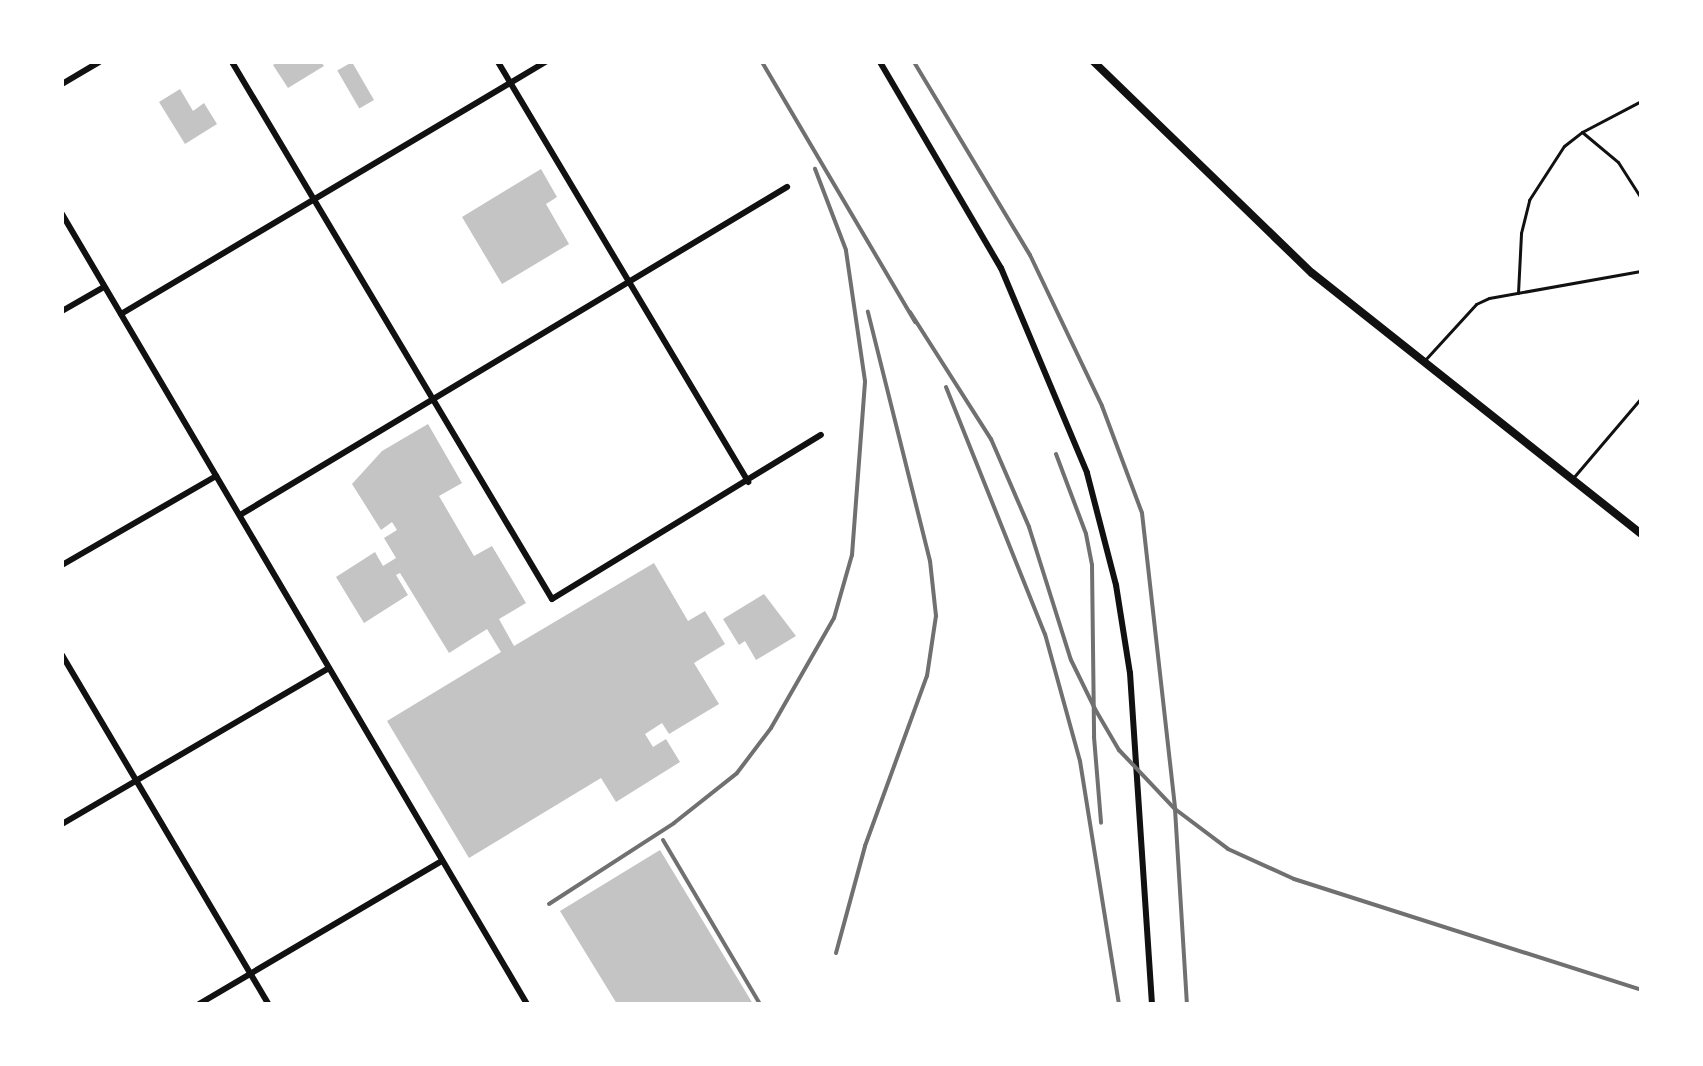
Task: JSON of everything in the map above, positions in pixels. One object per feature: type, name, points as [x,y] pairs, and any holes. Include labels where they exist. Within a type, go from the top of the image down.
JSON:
[{"type":"street","points":[[62,84],[99,62]]},
{"type":"street","points":[[232,62],[552,599],[821,435]]},
{"type":"street","points":[[498,62],[748,482]]},
{"type":"street","points":[[121,314],[546,62]]},
{"type":"street","points":[[880,62],[1001,268],[1087,473],[1108,546],[1130,673],[1152,1004]]},
{"type":"street","points":[[1094,62],[1312,273],[1422,364],[1641,534]]},
{"type":"street","points":[[240,515],[434,401],[626,280],[787,187]]},
{"type":"street","points":[[62,214],[527,1004]]},
{"type":"street","points":[[62,311],[104,287]]},
{"type":"street","points":[[62,565],[216,476]]},
{"type":"street","points":[[62,655],[268,1004]]},
{"type":"street","points":[[62,824],[329,668]]},
{"type":"street","points":[[199,1004],[442,861]]},
{"type":"lane","points":[[1518,293],[1521,233],[1529,200],[1542,174],[1582,132],[1641,101]]},
{"type":"lane","points":[[1582,132],[1618,162],[1641,198]]},
{"type":"lane","points":[[1422,364],[1476,304],[1518,293],[1641,271]]},
{"type":"lane","points":[[1571,480],[1641,398]]},
{"type":"building","points":[[278,62],[321,62],[324,66],[288,88],[273,65]]},
{"type":"building","points":[[352,62],[374,100],[359,109],[337,70]]},
{"type":"building","points":[[180,89],[193,111],[204,103],[217,124],[185,144],[159,102]]},
{"type":"building","points":[[541,169],[557,197],[546,204],[569,244],[502,284],[462,217]]},
{"type":"building","points":[[428,424],[462,483],[439,496],[474,556],[492,546],[526,603],[499,619],[514,646],[654,563],[688,621],[705,611],[725,644],[694,663],[719,704],[669,734],[662,723],[645,734],[653,747],[666,739],[680,762],[616,802],[601,778],[469,858],[387,721],[501,652],[487,629],[449,653],[400,573],[396,575],[408,595],[364,623],[336,577],[375,552],[383,566],[396,558],[384,538],[397,530],[392,522],[381,530],[352,484],[382,451]]},
{"type":"building","points":[[764,594],[796,636],[756,660],[745,641],[739,645],[723,619]]},
{"type":"building","points":[[660,850],[753,1004],[617,1004],[560,911]]},
{"type":"railway","points":[[762,62],[915,322]]},
{"type":"railway","points":[[914,62],[1030,255],[1102,406],[1142,513],[1175,809],[1187,1004]]},
{"type":"railway","points":[[549,904],[674,823],[737,773],[771,728],[834,618],[852,555],[865,381],[846,250],[815,169]]},
{"type":"railway","points":[[836,953],[865,846],[927,676],[936,616],[930,561],[868,312]]},
{"type":"railway","points":[[910,312],[991,439],[1029,527],[1071,660],[1095,709],[1119,750],[1175,809],[1228,849],[1294,879],[1641,990]]},
{"type":"railway","points":[[946,387],[1045,634],[1080,761],[1119,1004]]},
{"type":"railway","points":[[1056,454],[1086,534],[1092,565],[1094,737],[1101,823]]},
{"type":"railway","points":[[663,840],[760,1004]]}]
